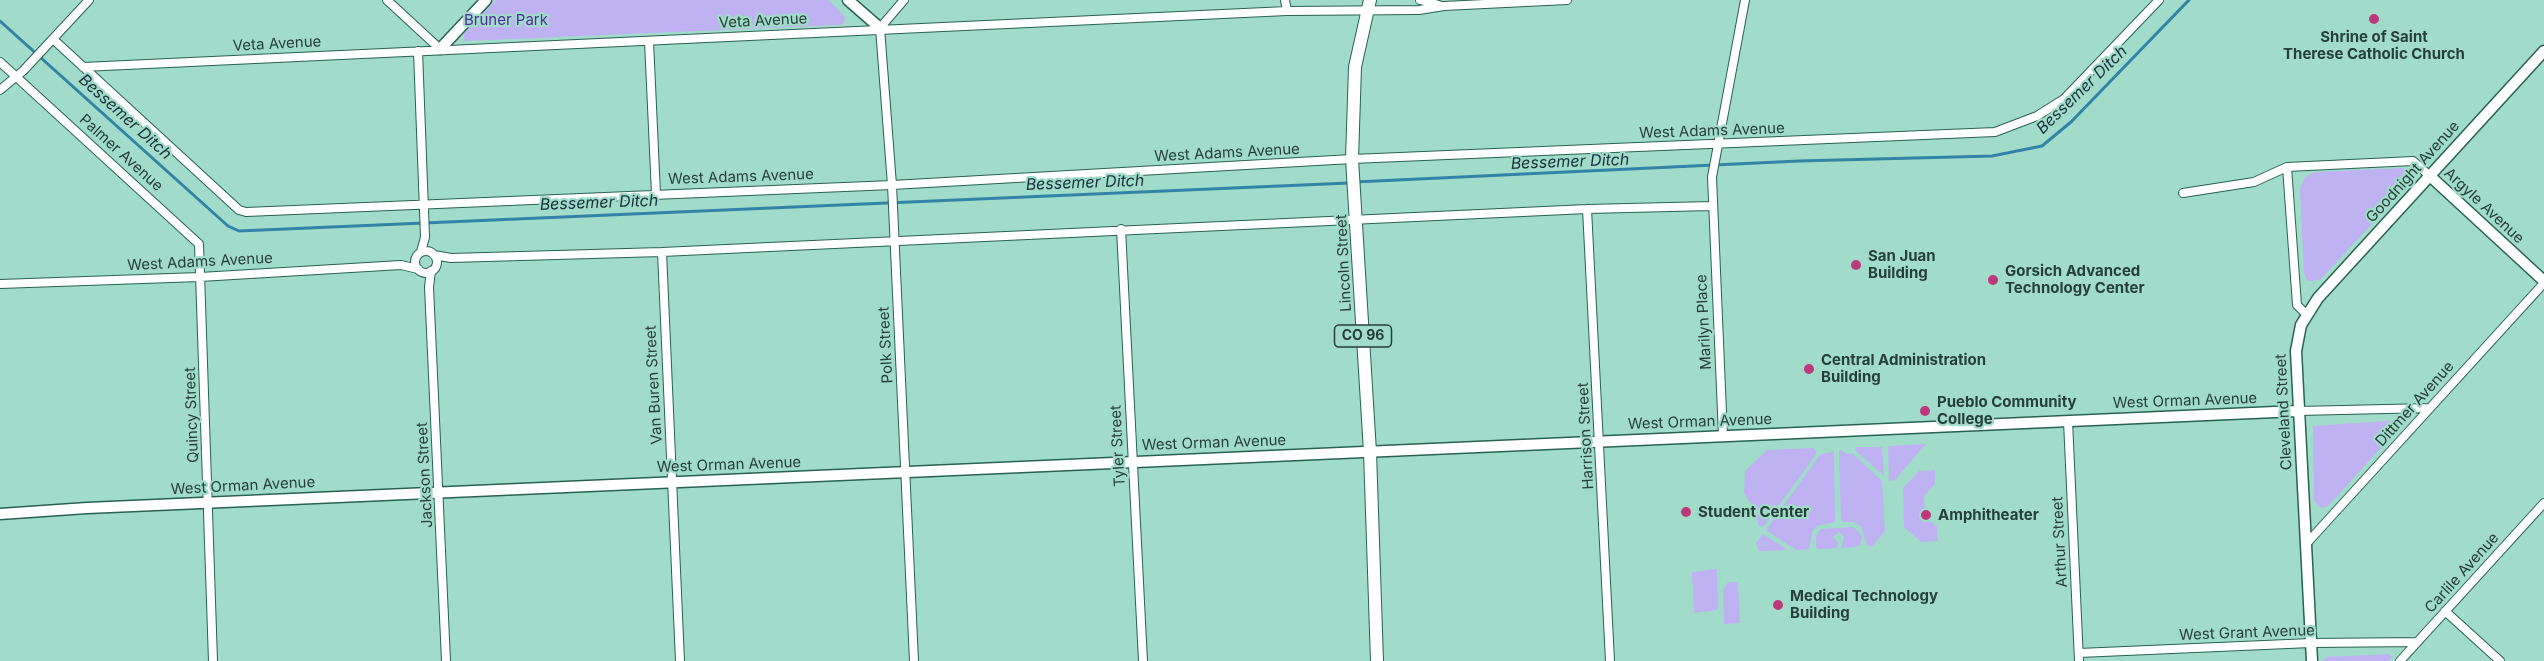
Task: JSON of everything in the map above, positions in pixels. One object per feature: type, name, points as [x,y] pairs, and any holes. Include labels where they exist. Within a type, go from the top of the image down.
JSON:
[{"type":"main road","name":"Lincoln Street","points":[[1369,4],[1355,67],[1352,159],[1370,452],[1377,661]]},
{"type":"street","points":[[0,90],[54,40],[89,0]]},
{"type":"street","points":[[387,0],[440,49],[486,0]]},
{"type":"street","points":[[848,0],[880,28],[904,0]]},
{"type":"street","points":[[1285,0],[1287,11]]},
{"type":"street","name":"Veta Avenue","points":[[1419,0],[1444,6]]},
{"type":"street","name":"Veta Avenue","points":[[83,67],[880,28],[1287,11],[1369,4],[1402,11],[1444,6],[1567,0]]},
{"type":"street","points":[[1719,144],[1745,0]]},
{"type":"street","name":"West Adams Avenue","points":[[83,67],[239,210],[246,212],[892,185],[1352,159],[1995,132],[2037,116],[2064,99],[2159,0]]},
{"type":"street","name":"Polk Street","points":[[880,28],[892,185],[914,661]]},
{"type":"street","points":[[54,40],[83,67]]},
{"type":"street","points":[[649,41],[656,194]]},
{"type":"street","points":[[418,51],[427,269]]},
{"type":"street","name":"Goodnight Avenue","points":[[2306,314],[2544,51]]},
{"type":"street","name":"Palmer Avenue","points":[[0,62],[199,244],[200,277]]},
{"type":"street","name":"Marilyn Place","points":[[1719,144],[1712,177],[1712,206],[1723,436]]},
{"type":"street","points":[[2183,193],[2254,182],[2287,167],[2413,161],[2430,176]]},
{"type":"street","points":[[2287,167],[2297,304],[2306,314]]},
{"type":"street","name":"Argyle Avenue","points":[[2430,176],[2544,282]]},
{"type":"street","points":[[425,255],[451,258],[662,252],[1122,229],[1587,209],[1712,206]]},
{"type":"street","name":"Harrison Street","points":[[1587,209],[1610,661]]},
{"type":"street","name":"Tyler Street","points":[[1122,229],[1143,661]]},
{"type":"street","name":"Van Buren Street","points":[[662,252],[680,661]]},
{"type":"street","points":[[425,255],[427,269]]},
{"type":"street","name":"West Adams Avenue","points":[[401,265],[425,255]]},
{"type":"street","points":[[427,269],[451,258]]},
{"type":"street","name":"West Adams Avenue","points":[[0,284],[200,277],[401,265],[427,269]]},
{"type":"street","name":"Jackson Street","points":[[427,269],[440,492],[446,661]]},
{"type":"street","name":"Quincy Street","points":[[200,277],[213,661]]},
{"type":"street","name":"Dittmer Avenue","points":[[2307,543],[2544,282]]},
{"type":"street","name":"Cleveland Street","points":[[2306,314],[2297,338],[2298,411],[2312,661]]},
{"type":"street","name":"West Orman Avenue","points":[[0,514],[208,502],[1133,461],[2298,411],[2430,408]]},
{"type":"street","name":"Arthur Street","points":[[2068,421],[2079,657]]},
{"type":"street","name":"Carlile Avenue","points":[[2400,661],[2544,503]]},
{"type":"street","points":[[2445,611],[2500,661]]},
{"type":"street","name":"West Grant Avenue","points":[[2079,657],[2311,643],[2417,642]]},
{"type":"green space","name":"Bruner Park","points":[[496,0],[829,0],[846,18],[842,25],[464,41],[464,34]]},
{"type":"green space","points":[[2403,168],[2410,174],[2410,183],[2320,280],[2308,281],[2304,274],[2300,189],[2305,177],[2315,172]]},
{"type":"green space","points":[[2400,420],[2402,425],[2329,505],[2323,508],[2318,506],[2314,500],[2313,426]]},
{"type":"green space","points":[[1926,444],[1895,480],[1889,481],[1888,446]]},
{"type":"green space","points":[[1856,447],[1882,447],[1884,476],[1855,450]]},
{"type":"green space","points":[[1814,448],[1817,453],[1764,526],[1759,526],[1754,509],[1744,493],[1745,471],[1767,450]]},
{"type":"green space","points":[[1834,451],[1835,522],[1817,526],[1812,532],[1809,549],[1796,550],[1766,530],[1820,455]]},
{"type":"green space","points":[[1839,451],[1846,454],[1852,453],[1882,481],[1885,531],[1872,547],[1867,545],[1861,526],[1853,522],[1841,522]]},
{"type":"green space","points":[[1935,470],[1935,484],[1924,496],[1925,517],[1937,527],[1938,541],[1921,542],[1904,527],[1903,488],[1919,471]]},
{"type":"green space","points":[[1854,527],[1862,536],[1860,546],[1841,548],[1844,537],[1839,532],[1833,537],[1838,543],[1837,548],[1819,549],[1816,547],[1816,536],[1821,529]]},
{"type":"green space","points":[[1763,534],[1788,550],[1759,551],[1756,543]]},
{"type":"green space","points":[[1717,569],[1718,610],[1694,613],[1692,572]]},
{"type":"green space","points":[[1728,582],[1738,582],[1740,623],[1724,624],[1723,591]]},
{"type":"green space","points":[[2390,654],[2392,657],[2389,661],[2322,661],[2327,657]]},
{"type":"waterway","name":"Bessemer Ditch","points":[[1355,182],[1799,161],[1992,156],[2042,146],[2071,122],[2189,0]]},
{"type":"waterway","name":"Bessemer Ditch","points":[[0,21],[228,226],[239,231],[1349,183]]},
{"type":"place","name":"Shrine of Saint Therese Catholic Church","points":[[2374,19]]},
{"type":"place","name":"San Juan Building","points":[[1856,265]]},
{"type":"place","name":"Gorsich Advanced Technology Center","points":[[1993,280]]},
{"type":"place","name":"Central Administration Building","points":[[1809,369]]},
{"type":"place","name":"Pueblo Community College","points":[[1925,411]]},
{"type":"place","name":"Student Center","points":[[1686,512]]},
{"type":"place","name":"Amphitheater","points":[[1926,515]]},
{"type":"place","name":"Medical Technology Building","points":[[1778,605]]}]
